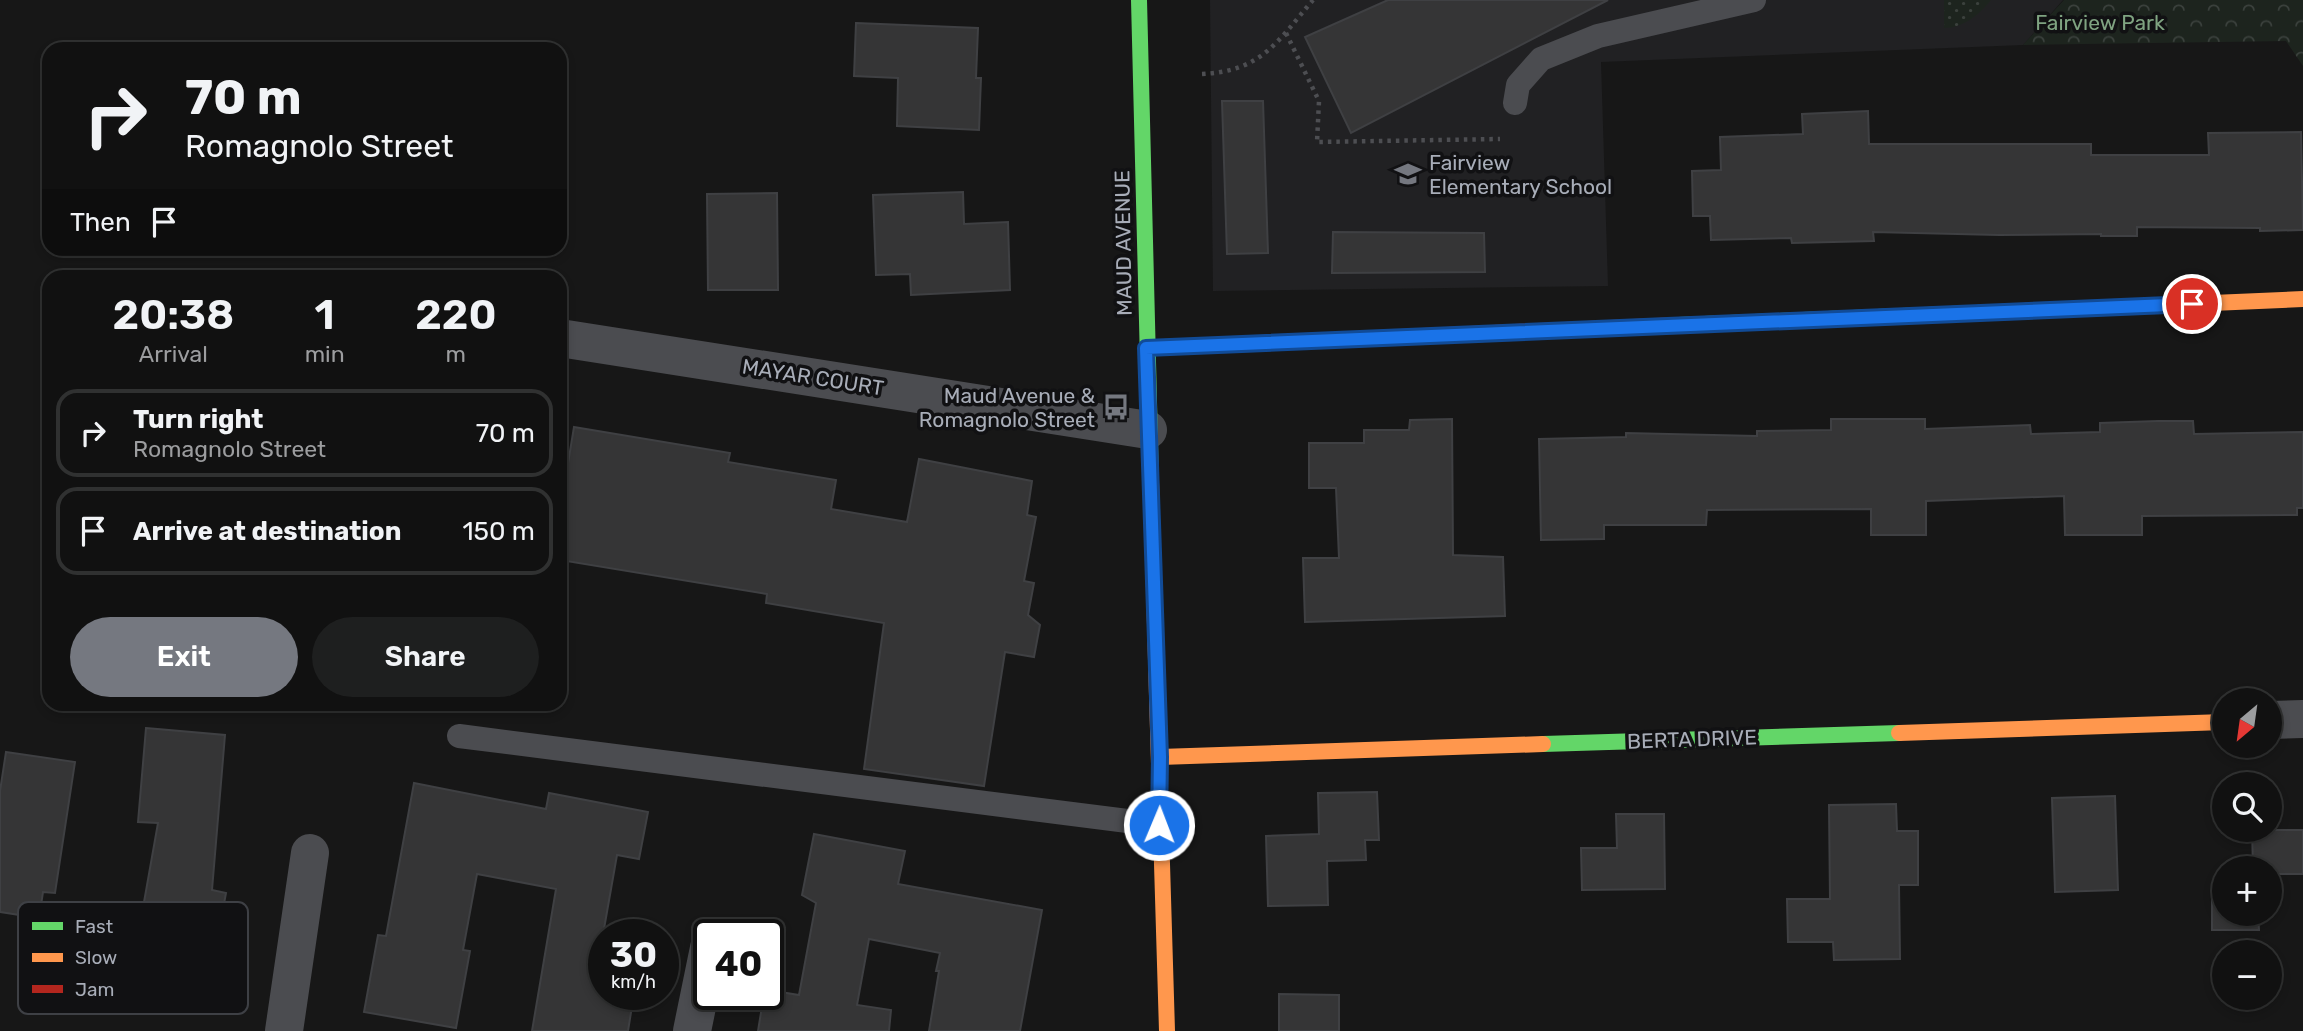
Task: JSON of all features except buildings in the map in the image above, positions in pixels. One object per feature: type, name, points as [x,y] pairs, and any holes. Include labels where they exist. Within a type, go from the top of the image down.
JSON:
[{"type":"street","name":"MAUD AVENUE","points":[[1139,0],[1148,430],[1167,1031]]},
{"type":"street","points":[[1146,348],[2303,299]]},
{"type":"street","name":"MAYAR COURT","points":[[567,339],[1148,430]]},
{"type":"street","points":[[2282,720],[2303,719]]},
{"type":"street","name":"BERTA DRIVE","points":[[1160,757],[2212,722]]},
{"type":"street","points":[[284,1031],[310,853]]},
{"type":"street","points":[[692,1031],[696,1010]]},
{"type":"lane","points":[[1515,103],[1518,85],[1541,59],[1598,36],[1754,0]]},
{"type":"lane","points":[[459,736],[1159,825]]},
{"type":"path","points":[[1202,74],[1227,73],[1250,64],[1277,43],[1313,0]]},
{"type":"path","points":[[1286,33],[1319,102],[1317,142],[1501,138]]},
{"type":"shaded area","name":"Fairview Elementary School","points":[[1210,0],[2063,0],[2023,45],[1601,62],[1608,286],[1213,291]]},
{"type":"green space","points":[[1944,0],[1991,0],[1970,20],[1958,26],[1944,28]]},
{"type":"green space","name":"Fairview Park","points":[[2064,0],[2303,0],[2303,66],[2286,41],[2023,45]]},
{"type":"traffic: fast","points":[[1139,0],[1151,482]]},
{"type":"traffic: fast","points":[[1679,325],[2001,312]]},
{"type":"traffic: fast","points":[[1543,744],[1899,733]]},
{"type":"traffic: slow","points":[[2001,312],[2303,299]]},
{"type":"traffic: slow","points":[[1151,482],[1167,1031]]},
{"type":"traffic: slow","points":[[1899,733],[2212,722]]},
{"type":"traffic: slow","points":[[1160,757],[1543,744]]},
{"type":"traffic: jam","points":[[1146,348],[1679,325]]},
{"type":"place","name":"Fairview Elementary School","points":[[1408,174]]},
{"type":"place","name":"Maud Avenue & Romagnolo Street","points":[[1116,407]]},
{"type":"route","points":[[1159,825],[1160,757],[1146,348],[2192,304]]}]
